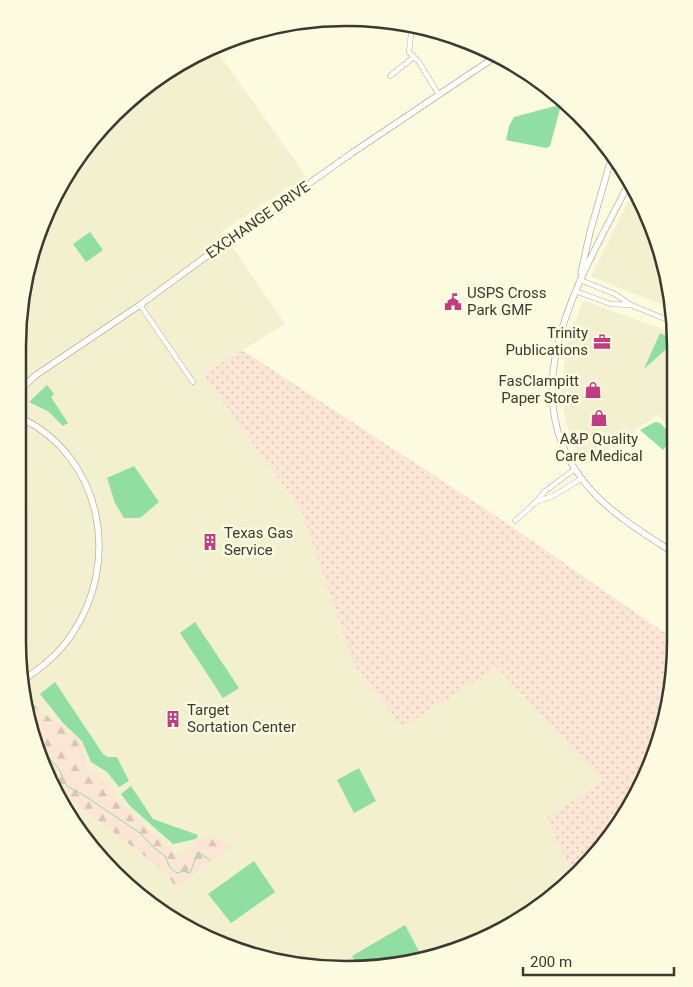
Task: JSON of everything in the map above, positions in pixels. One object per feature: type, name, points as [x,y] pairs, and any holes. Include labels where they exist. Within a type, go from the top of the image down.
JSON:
[{"type":"street","points":[[411,33],[410,52],[439,95]]},
{"type":"street","points":[[390,76],[414,57]]},
{"type":"street","name":"EXCHANGE DRIVE","points":[[26,384],[36,375],[140,305],[219,247],[490,60]]},
{"type":"street","points":[[580,280],[590,232],[610,164]]},
{"type":"street","points":[[626,189],[580,280],[557,342],[552,379],[553,412],[564,448],[581,479],[600,500],[616,513],[667,548]]},
{"type":"street","points":[[580,280],[615,294],[631,305],[665,319]]},
{"type":"street","points":[[575,292],[611,304],[631,305]]},
{"type":"street","points":[[140,305],[193,382]]},
{"type":"street","points":[[26,420],[42,430],[57,443],[82,476],[95,511],[99,530],[100,553],[98,571],[88,603],[73,634],[48,663],[28,676]]},
{"type":"street","points":[[516,521],[544,492],[575,470]]},
{"type":"street","points":[[537,501],[553,496],[581,479]]},
{"type":"shaded area","points":[[219,53],[306,176],[222,231],[285,324],[203,374],[302,512],[353,663],[403,726],[497,667],[619,755],[570,869],[541,895],[507,918],[449,944],[409,955],[367,960],[326,960],[284,955],[244,944],[205,928],[186,918],[152,895],[120,867],[92,835],[69,801],[59,782],[37,723],[32,703],[27,661],[26,346],[32,284],[43,244],[59,205],[69,186],[92,152],[120,120],[152,92],[186,69],[205,59]]},
{"type":"shaded area","points":[[557,105],[560,109],[550,146],[546,148],[506,140],[509,126],[514,117]]},
{"type":"shaded area","points":[[630,198],[650,244],[661,284],[664,305],[592,277]]},
{"type":"shaded area","points":[[90,232],[103,250],[86,262],[73,244]]},
{"type":"shaded area","points":[[585,301],[666,331],[667,346],[667,425],[658,415],[586,464],[569,432],[564,412],[562,389],[566,348],[582,303]]},
{"type":"shaded area","points":[[660,333],[666,336],[667,348],[644,369]]},
{"type":"shaded area","points":[[47,385],[54,394],[51,397],[68,423],[63,426],[49,412],[29,402]]},
{"type":"shaded area","points":[[655,422],[660,423],[667,430],[667,444],[663,450],[640,430]]},
{"type":"shaded area","points":[[134,466],[159,502],[140,518],[124,518],[115,503],[107,478]]},
{"type":"shaded area","points":[[195,622],[239,688],[223,698],[180,633]]},
{"type":"shaded area","points":[[55,682],[103,754],[108,757],[117,757],[129,781],[119,787],[107,772],[91,762],[82,741],[63,723],[40,694]]},
{"type":"shaded area","points":[[359,768],[376,801],[354,813],[337,780]]},
{"type":"shaded area","points":[[131,786],[153,819],[198,835],[196,839],[173,844],[130,806],[121,794]]},
{"type":"shaded area","points":[[254,861],[275,892],[231,923],[208,894]]},
{"type":"shaded area","points":[[405,925],[420,952],[367,960],[355,961],[352,956]]},
{"type":"green space","points":[[242,350],[496,516],[667,634],[661,703],[650,743],[642,763],[624,801],[613,818],[587,852],[570,870],[547,818],[603,781],[497,667],[403,727],[353,663],[302,512],[203,374]]},
{"type":"green space","points":[[32,703],[79,740],[85,757],[85,770],[99,777],[120,802],[176,855],[182,855],[206,835],[233,845],[175,888],[169,876],[67,798],[43,743]]},
{"type":"waterway","points":[[49,758],[59,769],[67,786],[140,833],[165,856],[173,871],[190,873],[198,852],[210,860]]},
{"type":"place","name":"USPS Cross Park GMF","points":[[453,302]]},
{"type":"place","name":"Trinity Publications","points":[[602,342]]},
{"type":"place","name":"FasClampitt Paper Store","points":[[593,390]]},
{"type":"place","name":"A&P Quality Care Medical","points":[[599,418]]},
{"type":"place","name":"Texas Gas Service","points":[[210,542]]},
{"type":"place","name":"Target Sortation Center","points":[[173,719]]}]
